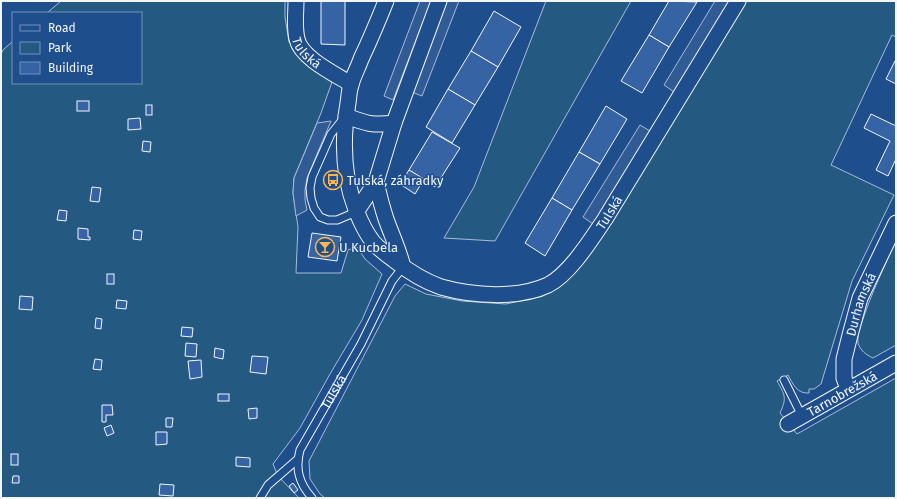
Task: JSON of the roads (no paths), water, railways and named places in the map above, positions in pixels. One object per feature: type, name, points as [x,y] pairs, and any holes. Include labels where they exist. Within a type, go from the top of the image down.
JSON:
[{"type":"street","name":"Tulská","points":[[296,1],[297,40],[302,48],[310,58],[322,67],[351,84]]},
{"type":"street","name":"Tulská","points":[[386,1],[351,84],[346,116],[345,159],[347,179],[356,212],[374,243],[403,267],[422,279],[457,291],[495,294],[512,294],[533,290],[550,284],[565,272],[583,251],[605,219],[738,1]]},
{"type":"street","points":[[356,212],[376,182],[394,123],[439,1]]},
{"type":"street","points":[[346,116],[362,122],[380,125],[394,123]]},
{"type":"street","points":[[376,182],[380,200],[403,267]]},
{"type":"street","name":"Durhamská","points":[[848,389],[844,378],[844,360],[860,298],[896,223]]},
{"type":"street","name":"Tarnobrežská","points":[[788,424],[896,363]]},
{"type":"lane","points":[[346,116],[331,134],[320,158],[312,177],[310,198],[320,217],[328,220],[337,220],[356,212]]},
{"type":"lane","name":"Tulská","points":[[312,498],[306,492],[301,482],[298,470],[300,450],[361,344],[392,281],[403,267]]},
{"type":"lane","points":[[784,380],[802,416]]},
{"type":"lane","points":[[260,498],[268,485],[298,459]]},
{"type":"place","name":"Tulská, záhradky","points":[[333,180]]},
{"type":"place","name":"U Kucbela","points":[[325,247]]}]
